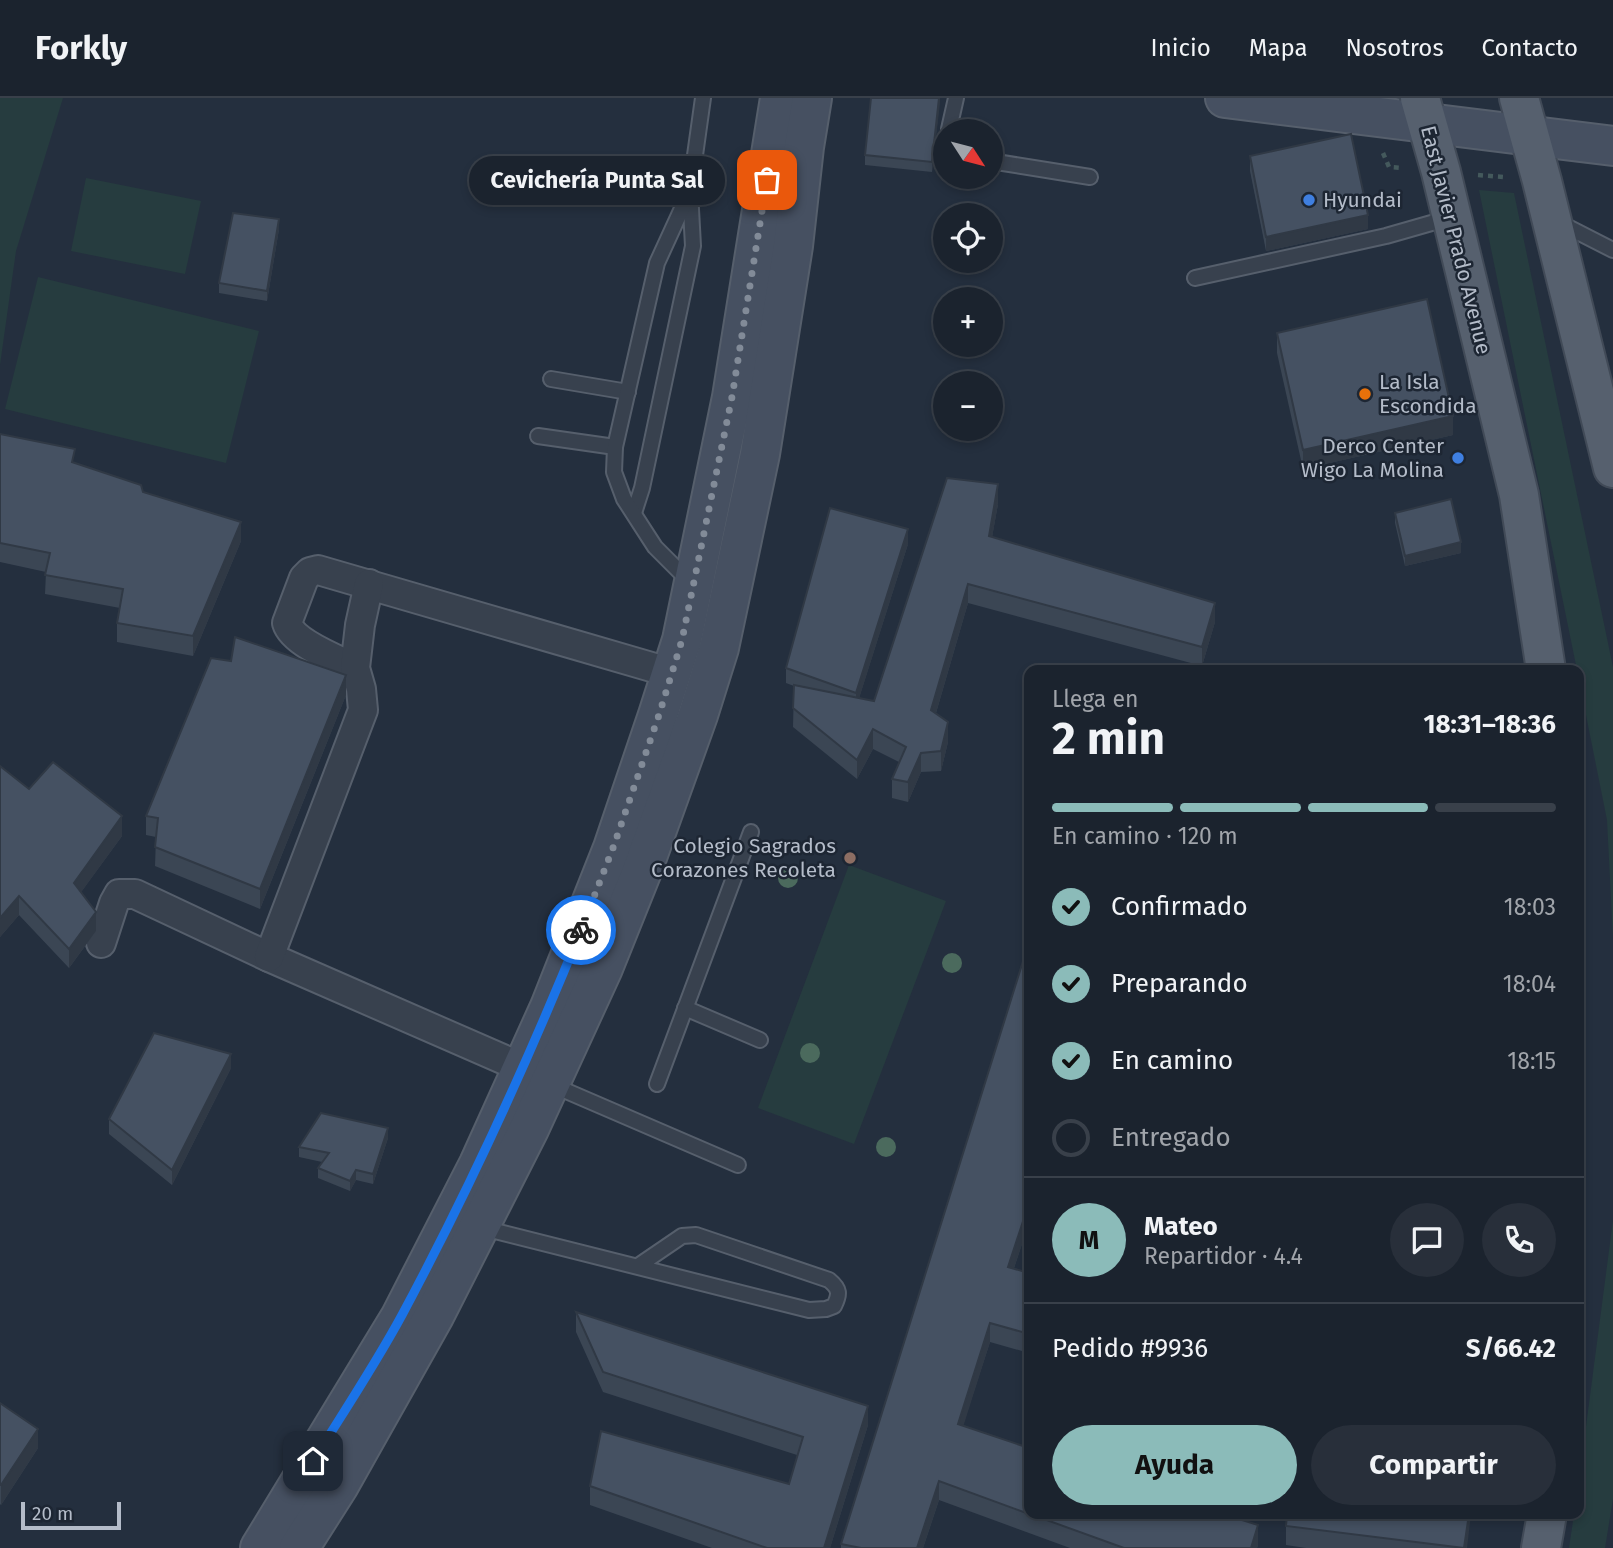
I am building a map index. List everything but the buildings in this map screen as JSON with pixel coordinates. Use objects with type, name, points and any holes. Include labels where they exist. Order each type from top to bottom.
[{"type":"main road","points":[[299,1548],[339,1485],[434,1316],[480,1227],[536,1076],[550,1007],[613,848],[672,673],[682,640],[732,397],[780,98]]},
{"type":"main road","points":[[260,1548],[400,1318],[479,1164],[603,968],[642,871],[719,648],[760,454],[793,246],[812,98]]},
{"type":"main road","points":[[1519,98],[1550,218],[1607,414],[1613,468]]},
{"type":"main road","points":[[1248,99],[1424,111],[1529,136],[1612,148]]},
{"type":"main road","name":"East Javier Prado Avenue","points":[[1424,111],[1519,495],[1545,665]]},
{"type":"main road","points":[[1541,1548],[1546,1519]]},
{"type":"street","points":[[355,668],[294,636],[289,630],[287,623],[304,578],[310,572],[318,570],[369,584],[672,673]]},
{"type":"street","points":[[269,957],[363,710],[355,668],[360,625],[369,584]]},
{"type":"street","points":[[101,943],[119,894],[135,894],[536,1076]]},
{"type":"lane","points":[[634,513],[642,488],[693,246],[690,191],[704,98]]},
{"type":"lane","points":[[951,119],[956,98]]},
{"type":"lane","points":[[1003,163],[1090,177]]},
{"type":"lane","points":[[690,191],[657,262],[615,447],[614,472],[624,499],[654,547],[693,586]]},
{"type":"lane","points":[[1195,278],[1386,236],[1452,217]]},
{"type":"lane","points":[[1550,218],[1613,250]]},
{"type":"lane","points":[[551,379],[628,392]]},
{"type":"lane","points":[[538,436],[615,447]]},
{"type":"lane","points":[[657,1084],[751,832]]},
{"type":"lane","points":[[685,1008],[760,1040]]},
{"type":"lane","points":[[536,1076],[738,1164]]},
{"type":"lane","points":[[480,1227],[809,1310],[834,1306],[838,1292],[829,1280],[696,1235],[682,1236],[638,1266]]},
{"type":"green space","points":[[0,98],[63,98],[16,251],[0,365]]},
{"type":"green space","points":[[86,178],[201,201],[185,274],[71,251]]},
{"type":"green space","points":[[1479,190],[1514,193],[1613,667],[1613,939],[1607,820],[1584,705],[1584,665],[1576,665]]},
{"type":"green space","points":[[38,277],[259,331],[226,463],[5,409]]},
{"type":"green space","points":[[849,865],[946,901],[854,1144],[758,1108]]},
{"type":"green space","points":[[1613,1220],[1613,1499],[1605,1548],[1569,1548],[1573,1519],[1584,1519],[1584,1442]]},
{"type":"way so far","points":[[581,930],[613,848],[682,640],[732,397],[767,180]]},
{"type":"place","name":"Cevichería Punta Sal","points":[[767,180]]},
{"type":"place","name":"Hyundai","points":[[1309,200]]},
{"type":"place","name":"La Isla Escondida","points":[[1365,394]]},
{"type":"place","name":"Derco Center Wigo La Molina","points":[[1458,458]]},
{"type":"place","name":"Colegio Sagrados Corazones Recoleta","points":[[850,858]]},
{"type":"route","points":[[313,1461],[400,1318],[479,1164],[550,1007],[581,930]]}]
